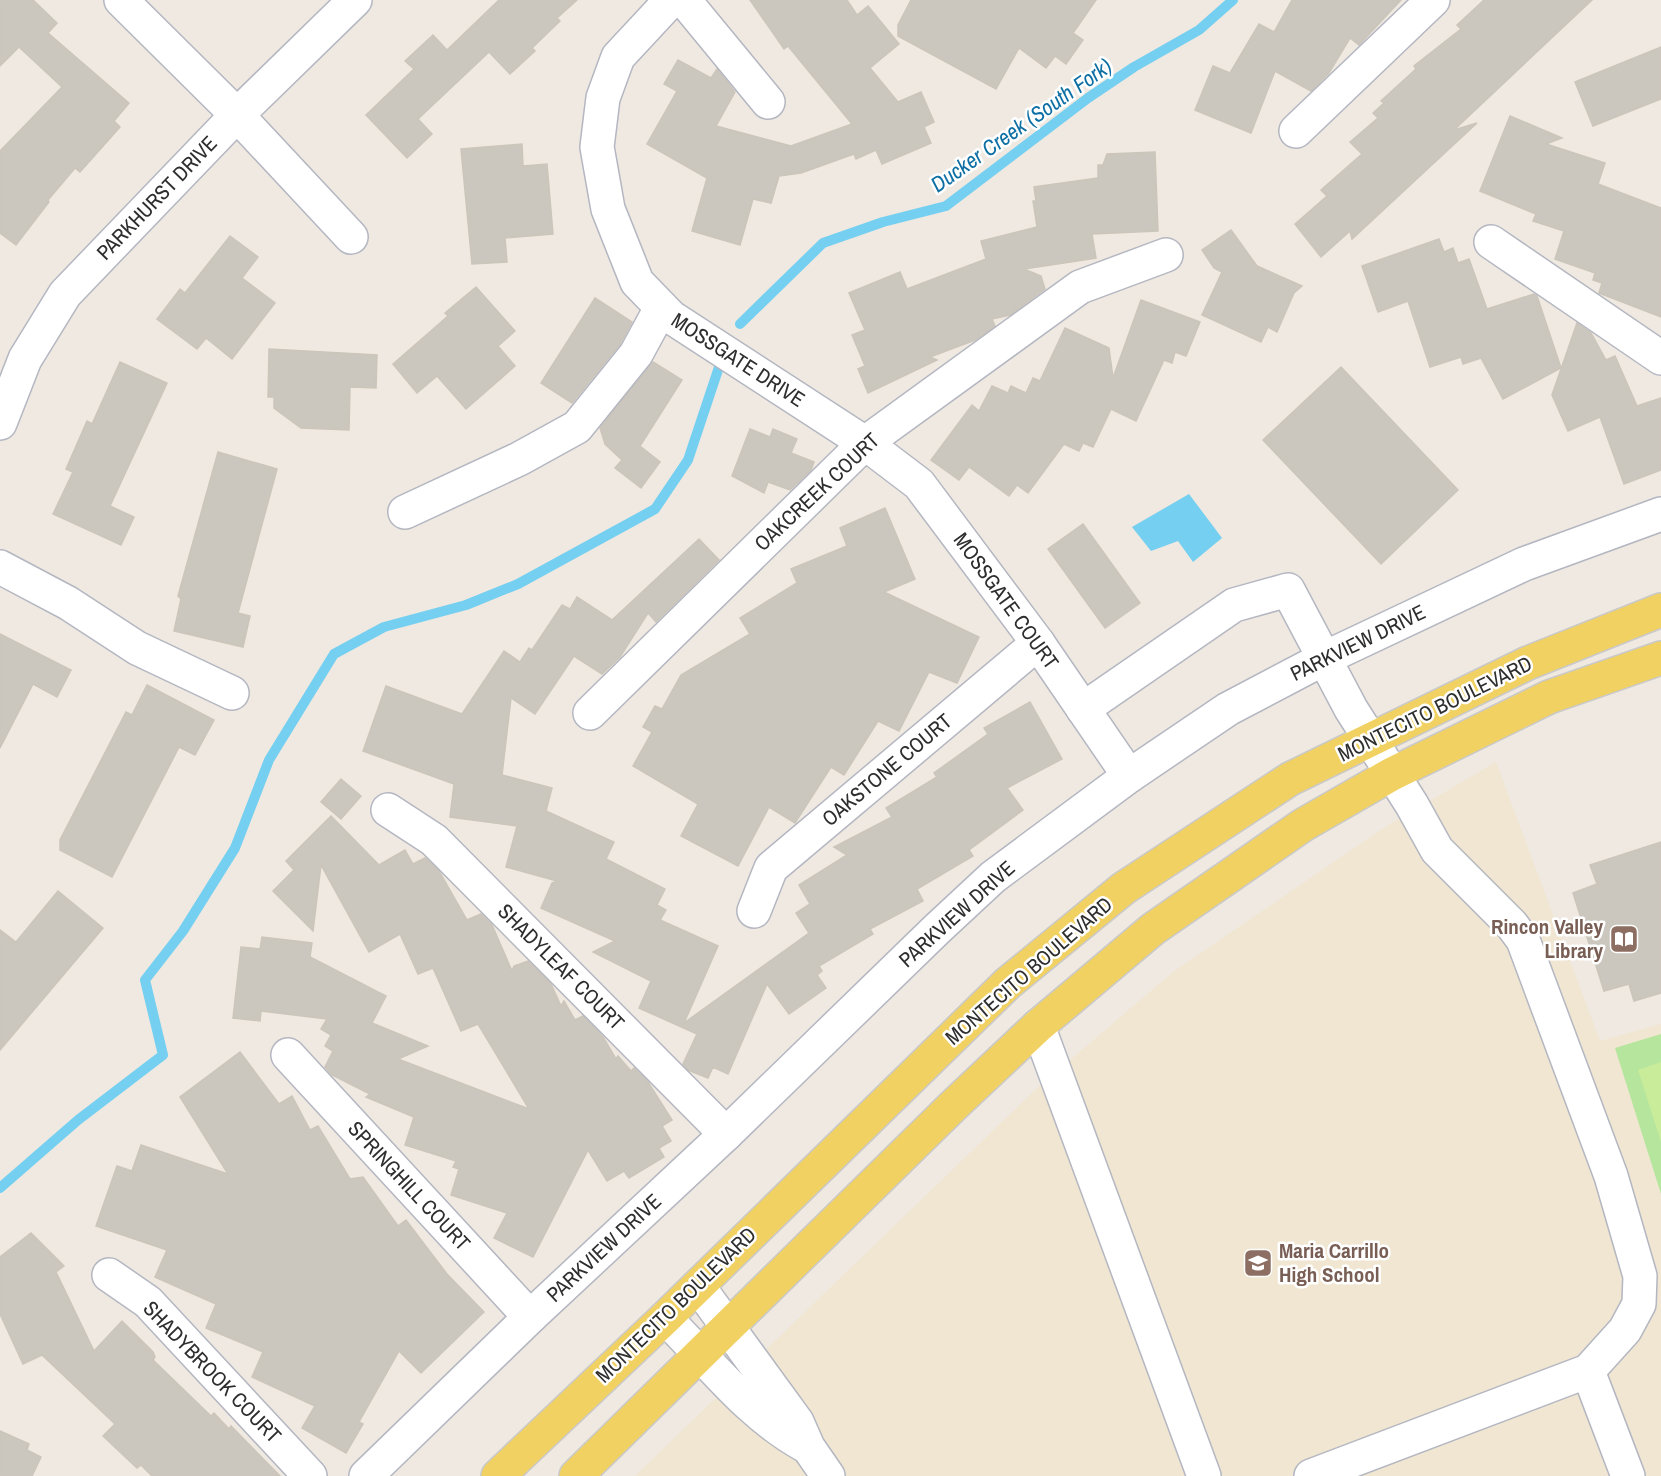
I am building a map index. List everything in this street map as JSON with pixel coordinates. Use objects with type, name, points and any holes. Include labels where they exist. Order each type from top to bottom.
[{"type":"main road","name":"MONTECITO BOULEVARD","points":[[498,1476],[665,1318],[1008,983],[1124,888],[1290,779],[1528,663],[1661,610]]},
{"type":"main road","name":"MONTECITO BOULEVARD","points":[[576,1476],[1038,1026],[1153,929],[1303,825],[1392,774],[1550,698],[1661,658]]},
{"type":"street","points":[[121,0],[237,115],[351,237]]},
{"type":"street","name":"PARKHURST DRIVE","points":[[0,423],[25,359],[65,294],[237,115],[355,0]]},
{"type":"street","name":"MOSSGATE DRIVE","points":[[670,0],[618,57],[603,98],[597,147],[608,209],[637,282],[671,317],[865,443]]},
{"type":"street","points":[[684,0],[768,102]]},
{"type":"street","points":[[1296,131],[1433,0]]},
{"type":"street","points":[[1491,242],[1661,358]]},
{"type":"street","name":"OAKCREEK COURT","points":[[590,713],[865,443],[1080,287],[1166,255]]},
{"type":"street","points":[[405,512],[519,459],[577,427],[636,354],[661,308]]},
{"type":"street","name":"MOSSGATE COURT","points":[[865,443],[920,484],[1038,643],[1129,776]]},
{"type":"street","name":"PARKVIEW DRIVE","points":[[366,1476],[993,877],[1129,776],[1228,709],[1325,658],[1524,564],[1661,514]]},
{"type":"street","points":[[0,567],[68,603],[137,648],[232,693]]},
{"type":"street","points":[[1083,709],[1234,605],[1288,590],[1371,740],[1437,850],[1512,925],[1523,940],[1611,1176],[1637,1264],[1640,1291],[1632,1319],[1588,1371],[1311,1476]]},
{"type":"street","name":"OAKSTONE COURT","points":[[754,911],[771,868],[1038,643]]},
{"type":"street","name":"SHADYLEAF COURT","points":[[388,810],[434,840],[726,1134]]},
{"type":"street","points":[[1038,1026],[1204,1476]]},
{"type":"street","name":"SPRINGHILL COURT","points":[[288,1055],[530,1317]]},
{"type":"street","name":"SHADYBROOK COURT","points":[[109,1275],[148,1302],[310,1476]]},
{"type":"street","points":[[698,1286],[797,1422],[808,1447],[828,1476]]},
{"type":"street","points":[[665,1318],[701,1353],[722,1381],[786,1435],[808,1447]]},
{"type":"street","points":[[1588,1371],[1628,1476]]},
{"type":"shaded area","name":"Maria Carrillo High School","points":[[1496,762],[1600,1041],[1661,1024],[1661,1476],[635,1476],[1035,1090],[1173,972],[1382,829]]},
{"type":"green space","points":[[1661,1034],[1661,1194],[1615,1048]]},
{"type":"green space","points":[[1661,1062],[1661,1142],[1638,1070]]},
{"type":"water","points":[[1189,494],[1222,538],[1193,562],[1178,541],[1151,551],[1132,527]]},
{"type":"building","points":[[0,0],[33,0],[57,23],[48,33],[129,103],[114,121],[120,127],[80,172],[75,168],[48,200],[49,202],[16,245],[0,233],[0,151],[62,87],[19,47],[0,66]]},
{"type":"building","points":[[499,0],[577,0],[557,18],[560,21],[532,48],[535,51],[510,74],[489,52],[418,119],[432,134],[407,158],[366,115],[414,69],[405,61],[433,35],[447,50]]},
{"type":"building","points":[[750,0],[847,0],[857,15],[868,6],[899,44],[870,68],[898,102],[921,92],[934,122],[924,127],[931,143],[882,164],[876,150],[856,159],[854,154],[801,173],[779,176],[771,203],[753,199],[740,245],[692,231],[707,178],[647,144],[677,91],[664,84],[678,60],[711,78],[717,69],[735,92],[716,126],[791,146],[852,124],[788,46],[784,49]]},
{"type":"building","points":[[911,0],[1096,0],[1073,33],[1083,40],[1066,64],[1055,56],[1046,68],[1019,48],[996,89],[898,36],[898,25]]},
{"type":"building","points":[[1292,0],[1401,0],[1359,45],[1350,38],[1329,73],[1311,91],[1275,71],[1251,133],[1195,110],[1213,66],[1230,73],[1259,24],[1274,32]]},
{"type":"building","points":[[1484,0],[1592,0],[1454,130],[1477,123],[1352,239],[1350,231],[1321,257],[1295,224],[1327,196],[1321,190],[1362,154],[1350,142],[1378,118],[1373,113],[1384,103],[1381,101],[1416,69],[1414,66],[1461,29],[1457,25]]},
{"type":"building","points":[[1661,47],[1661,99],[1593,126],[1575,82]]},
{"type":"building","points":[[1510,116],[1562,138],[1546,144],[1605,163],[1598,184],[1661,208],[1661,317],[1599,293],[1602,283],[1593,280],[1595,273],[1555,259],[1564,231],[1533,221],[1536,214],[1480,191]]},
{"type":"building","points":[[522,144],[523,166],[547,164],[553,234],[505,238],[507,262],[472,264],[461,149]]},
{"type":"building","points":[[1155,152],[1158,231],[1092,234],[1096,258],[1024,269],[1041,276],[1045,289],[1010,315],[992,319],[995,326],[975,340],[930,357],[937,360],[868,393],[858,369],[865,366],[852,335],[865,330],[849,293],[900,272],[907,289],[986,259],[981,241],[1037,227],[1033,201],[1036,201],[1034,187],[1098,178],[1098,165],[1103,165],[1107,154]]},
{"type":"building","points":[[1231,230],[1257,266],[1302,286],[1294,293],[1277,332],[1268,327],[1261,342],[1202,315],[1222,272],[1214,268],[1202,250]]},
{"type":"building","points":[[230,236],[258,257],[242,278],[275,303],[232,359],[206,338],[197,349],[157,319],[180,289],[185,293]]},
{"type":"building","points":[[1439,239],[1444,252],[1453,248],[1458,263],[1469,259],[1487,309],[1534,294],[1537,296],[1561,368],[1503,399],[1481,358],[1463,364],[1461,357],[1430,367],[1408,301],[1378,312],[1362,266]]},
{"type":"building","points":[[476,287],[515,331],[498,346],[515,366],[466,409],[437,376],[417,393],[393,364],[448,316],[445,313]]},
{"type":"building","points":[[595,298],[632,322],[620,344],[572,403],[541,383]]},
{"type":"building","points":[[1141,300],[1200,322],[1186,356],[1175,352],[1172,363],[1164,360],[1136,421],[1111,409],[1093,447],[1083,443],[1079,451],[1064,444],[1028,493],[1017,485],[1009,496],[969,467],[959,480],[931,460],[972,405],[979,411],[992,386],[1008,393],[1011,386],[1026,393],[1033,378],[1040,381],[1065,328],[1109,348],[1113,378]]},
{"type":"building","points":[[1577,323],[1591,333],[1606,360],[1615,356],[1637,406],[1661,398],[1661,470],[1624,484],[1600,417],[1568,431],[1552,395]]},
{"type":"building","points":[[269,349],[377,355],[376,388],[350,387],[349,430],[301,428],[274,408],[274,397],[268,397]]},
{"type":"building","points":[[120,362],[167,383],[110,506],[134,517],[121,545],[53,514],[73,472],[66,469],[87,421],[92,424]]},
{"type":"building","points":[[653,362],[682,380],[640,446],[660,462],[641,488],[615,468],[622,460],[605,444],[600,428]]},
{"type":"building","points":[[1341,367],[1458,490],[1381,564],[1263,440]]},
{"type":"building","points":[[750,429],[770,437],[773,429],[797,439],[791,453],[814,462],[811,470],[790,490],[768,482],[764,493],[732,476]]},
{"type":"building","points":[[218,452],[277,469],[238,613],[250,616],[243,647],[174,631],[181,599],[178,596]]},
{"type":"building","points":[[885,508],[915,579],[884,592],[979,637],[957,683],[929,672],[899,731],[878,721],[844,775],[831,767],[795,823],[769,807],[738,866],[681,836],[698,804],[633,766],[652,732],[643,727],[655,706],[662,709],[681,675],[750,634],[740,618],[797,583],[791,569],[847,546],[840,528]]},
{"type":"building","points":[[1083,524],[1140,603],[1105,628],[1048,549]]},
{"type":"building","points":[[699,539],[719,560],[656,622],[648,613],[620,657],[602,674],[574,656],[535,714],[511,698],[502,775],[552,788],[546,811],[614,842],[606,859],[665,889],[657,905],[666,910],[660,920],[718,946],[684,1023],[809,933],[796,913],[810,904],[799,885],[847,855],[834,847],[892,817],[886,808],[937,777],[934,773],[988,734],[984,728],[1030,702],[1062,759],[1007,788],[1023,810],[969,850],[973,856],[917,889],[923,901],[870,929],[873,934],[819,966],[822,971],[817,975],[826,988],[789,1014],[767,984],[728,1074],[713,1067],[708,1078],[688,1070],[683,1064],[697,1034],[639,1008],[651,981],[593,952],[615,941],[541,908],[552,883],[557,881],[506,867],[517,826],[450,817],[454,784],[363,751],[386,686],[462,714],[504,651],[520,662],[529,648],[532,650],[562,605],[570,609],[577,597],[612,620]]},
{"type":"building","points":[[0,634],[71,670],[57,697],[33,684],[0,748]]},
{"type":"building","points":[[147,685],[214,720],[195,755],[179,747],[112,877],[60,850],[60,840],[126,712],[132,715]]},
{"type":"building","points":[[341,779],[361,796],[341,819],[321,802]]},
{"type":"building","points":[[331,816],[379,865],[405,850],[413,864],[425,858],[439,871],[467,920],[481,914],[492,925],[512,971],[514,966],[528,961],[551,984],[561,1006],[564,1001],[575,1020],[583,1016],[603,1037],[616,1059],[618,1056],[631,1071],[634,1068],[648,1082],[672,1120],[662,1126],[671,1141],[659,1148],[664,1157],[629,1178],[624,1171],[607,1181],[588,1150],[533,1257],[494,1238],[507,1213],[451,1195],[459,1169],[453,1167],[456,1161],[405,1145],[414,1117],[366,1097],[370,1094],[332,1075],[325,1067],[333,1051],[325,1046],[331,1035],[321,1029],[327,1019],[261,1011],[260,1021],[233,1018],[241,947],[260,949],[262,937],[312,943],[310,957],[386,996],[372,1023],[428,1046],[398,1059],[529,1109],[478,1024],[461,1031],[433,968],[418,974],[400,934],[369,952],[321,865],[313,931],[273,891],[294,870],[286,861]]},
{"type":"building","name":"Rincon Valley Library","points":[[1661,842],[1661,993],[1634,1001],[1629,984],[1604,991],[1573,893],[1597,884],[1590,865]]},
{"type":"building","points":[[58,891],[103,928],[0,1050],[0,930],[16,942]]},
{"type":"building","points":[[240,1052],[279,1104],[292,1096],[310,1130],[318,1126],[350,1179],[363,1177],[398,1226],[406,1220],[447,1274],[484,1312],[421,1373],[399,1351],[359,1422],[363,1424],[346,1453],[302,1428],[315,1406],[252,1377],[263,1352],[206,1328],[216,1304],[155,1277],[167,1250],[96,1226],[117,1166],[132,1171],[141,1145],[228,1174],[180,1097]]},
{"type":"building","points":[[31,1233],[64,1266],[56,1272],[94,1351],[122,1321],[153,1352],[155,1357],[153,1360],[211,1416],[214,1413],[229,1429],[231,1426],[280,1476],[152,1476],[141,1465],[137,1468],[103,1436],[115,1424],[42,1355],[23,1364],[0,1314],[0,1257]]},
{"type":"building","points":[[0,1431],[29,1444],[27,1450],[41,1457],[32,1476],[0,1476]]},
{"type":"waterway","name":"Ducker Creek (South Fork)","points":[[740,324],[823,243],[883,222],[946,206],[1088,98],[1134,67],[1199,30],[1233,0]]},
{"type":"waterway","name":"Ducker Creek (South Fork)","points":[[0,1188],[78,1120],[163,1055],[145,980],[183,931],[235,848],[269,760],[334,654],[384,627],[466,605],[518,584],[655,509],[688,460],[719,367]]},
{"type":"place","name":"Rincon Valley Library","points":[[1624,939]]},
{"type":"place","name":"Maria Carrillo High School","points":[[1258,1263]]}]
